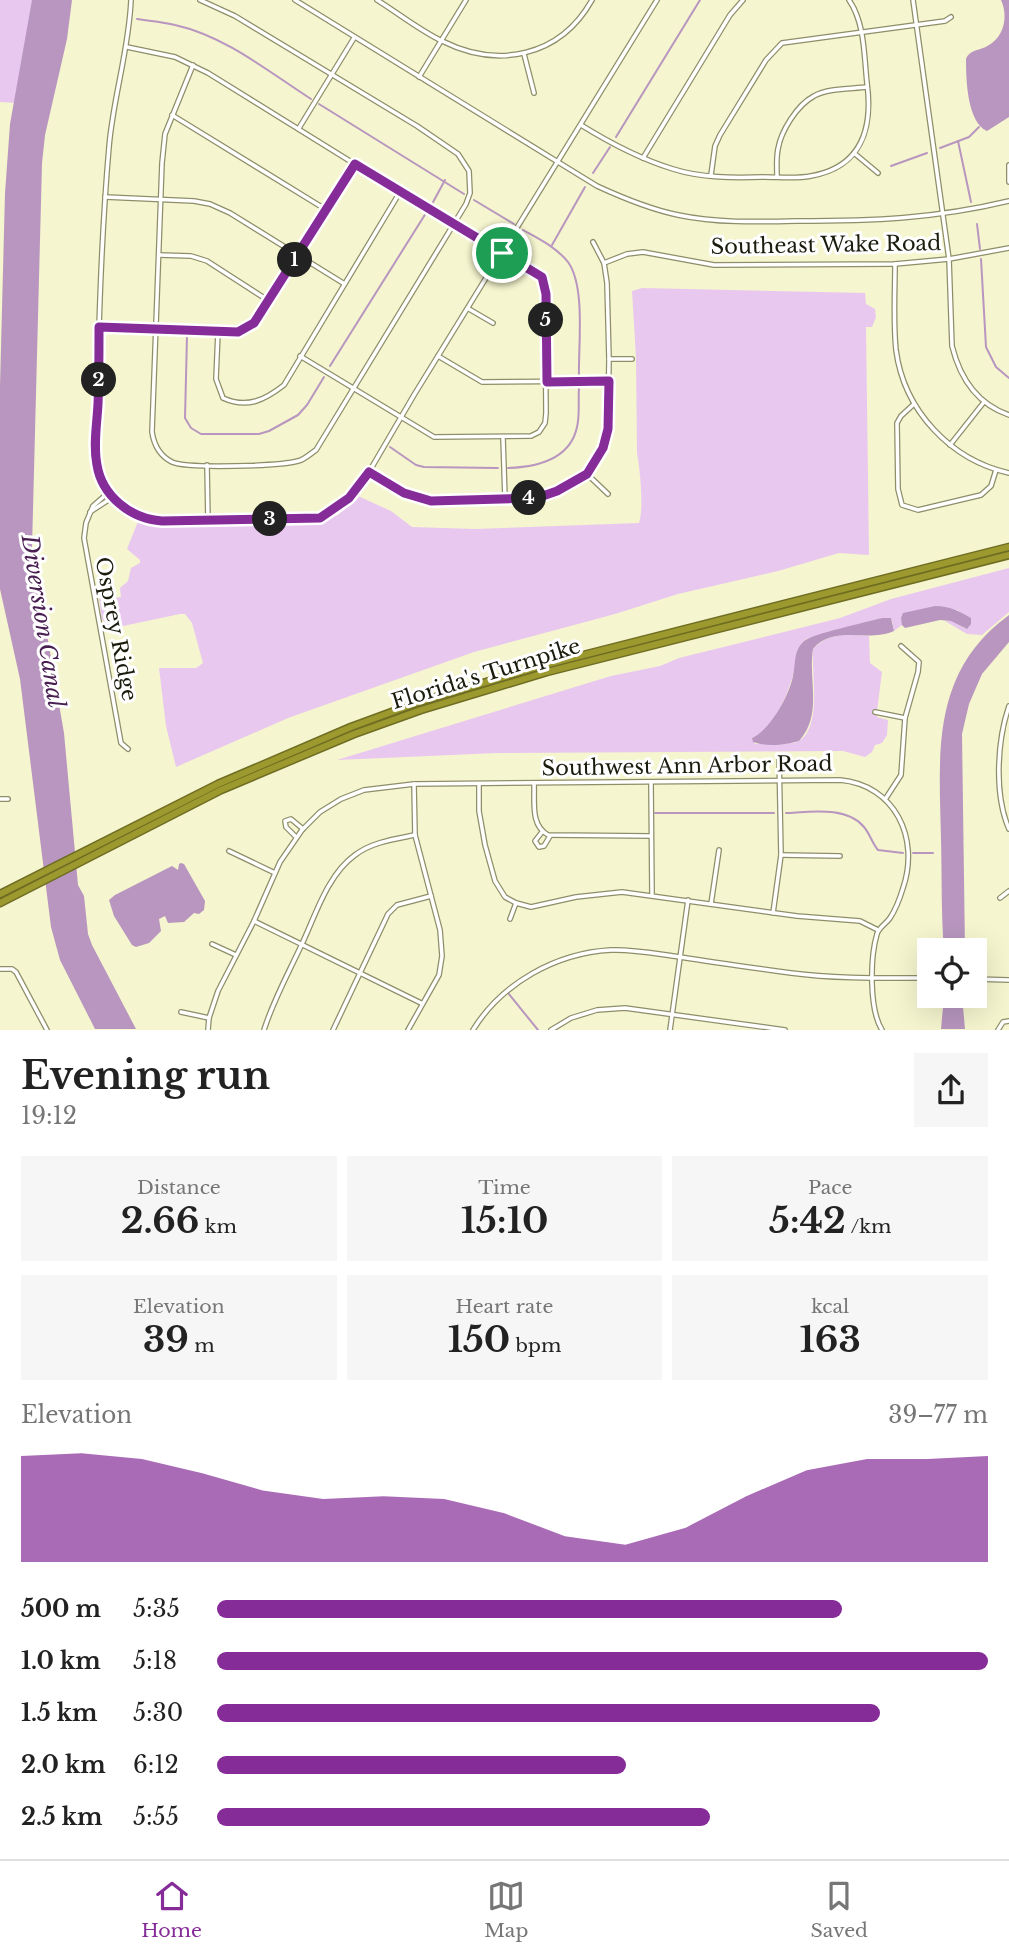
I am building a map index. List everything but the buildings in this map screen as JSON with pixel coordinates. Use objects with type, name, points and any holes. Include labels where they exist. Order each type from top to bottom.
[{"type":"highway","name":"Florida's Turnpike","points":[[0,903],[36,880],[229,779],[351,727],[419,702],[544,665],[1009,547]]},
{"type":"highway","name":"Florida's Turnpike","points":[[81,856],[289,761],[447,702],[535,675],[1009,555]]},
{"type":"highway","name":"Florida's Turnpike","points":[[0,894],[36,880]]},
{"type":"street","points":[[131,0],[126,47],[109,144],[105,197],[99,327],[98,470],[109,492],[128,511],[147,519],[208,521],[320,518],[349,498],[369,472],[400,417],[657,0]]},
{"type":"street","points":[[193,65],[165,134],[152,432],[154,442],[159,452],[170,461],[186,466],[280,464],[300,461],[316,450],[466,204],[470,193],[469,171],[458,154],[236,16],[201,0]]},
{"type":"street","points":[[295,0],[597,186],[663,211],[695,218],[743,222],[897,220],[943,215],[1009,201]]},
{"type":"street","points":[[377,0],[441,41],[485,56],[524,54],[548,44],[563,34],[586,11],[592,0]]},
{"type":"street","points":[[419,77],[466,0]]},
{"type":"street","points":[[643,158],[730,15],[743,0]]},
{"type":"street","points":[[582,125],[608,142],[674,170],[710,175],[809,177],[839,166],[863,141],[870,108],[861,33],[857,14],[849,0]]},
{"type":"street","points":[[913,0],[949,259],[952,346],[970,388],[984,401],[1009,415]]},
{"type":"street","points":[[710,175],[715,146],[720,135],[766,60],[782,44],[945,21],[951,17]]},
{"type":"street","points":[[299,128],[355,37]]},
{"type":"street","points":[[126,47],[164,54],[193,65],[542,277],[545,284],[545,423],[539,432],[531,436],[434,437],[300,356]]},
{"type":"street","points":[[524,54],[534,93]]},
{"type":"street","points":[[777,177],[777,150],[783,134],[801,107],[813,96],[822,93],[867,87]]},
{"type":"street","points":[[172,115],[325,209]]},
{"type":"street","points":[[854,153],[878,173]]},
{"type":"street","points":[[99,327],[218,332],[238,332],[246,329],[260,317],[355,164]]},
{"type":"street","points":[[1009,165],[1009,182]]},
{"type":"street","points":[[218,332],[218,388],[223,398],[249,403],[267,399],[284,385],[400,192]]},
{"type":"street","points":[[105,197],[211,204],[344,284]]},
{"type":"street","points":[[369,472],[404,493],[431,501],[537,498],[557,491],[587,474],[603,448],[608,429],[610,359],[604,263],[593,242]]},
{"type":"street","name":"Southeast Wake Road","points":[[604,263],[627,254],[643,252],[729,266],[895,264],[949,259],[1009,248]]},
{"type":"street","points":[[159,255],[191,256],[207,261],[269,301]]},
{"type":"street","points":[[895,264],[897,351],[914,404],[934,430],[964,456],[1009,473]]},
{"type":"street","points":[[469,309],[493,323]]},
{"type":"street","points":[[438,356],[482,382],[609,381]]},
{"type":"street","points":[[610,359],[632,359]]},
{"type":"street","points":[[950,445],[984,401]]},
{"type":"street","points":[[914,404],[897,422],[898,489],[902,505],[918,510],[981,495],[991,486],[996,470]]},
{"type":"street","points":[[503,438],[505,498]]},
{"type":"street","points":[[207,465],[208,521]]},
{"type":"street","points":[[587,474],[608,494]]},
{"type":"street","name":"Osprey Ridge","points":[[109,492],[97,501],[90,512],[84,529],[85,547],[101,622],[121,743],[128,749]]},
{"type":"street","points":[[90,512],[113,497]]},
{"type":"street","points":[[97,501],[101,506]]},
{"type":"street","points":[[882,1030],[876,1020],[873,952],[878,930],[892,915],[904,887],[908,851],[904,829],[886,798],[901,775],[905,718],[919,662],[901,646]]},
{"type":"street","points":[[1009,706],[999,750],[1001,792],[1009,829]]},
{"type":"street","points":[[875,712],[905,718]]},
{"type":"street","points":[[773,913],[781,855],[779,757]]},
{"type":"street","name":"Southwest Ann Arbor Road","points":[[208,1030],[218,991],[275,873],[296,837],[320,812],[364,790],[414,784],[848,780],[866,786],[886,798]]},
{"type":"street","points":[[534,783],[535,816],[542,832],[550,836],[651,836]]},
{"type":"street","points":[[650,783],[652,895]]},
{"type":"street","points":[[408,1030],[439,975],[442,956],[440,930],[415,835],[414,784]]},
{"type":"street","points":[[479,784],[479,811],[495,881],[505,897],[516,903],[531,907],[540,906],[603,893],[652,895],[773,913],[860,920],[878,930]]},
{"type":"street","points":[[0,799],[8,799]]},
{"type":"street","name":"Southwest Ann Arbor Road","points":[[296,837],[286,828],[285,821],[291,820],[303,829]]},
{"type":"street","points":[[542,832],[535,841],[539,847],[544,846],[550,836]]},
{"type":"street","points":[[264,1030],[272,1007],[327,891],[340,870],[355,855],[384,842],[415,835]]},
{"type":"street","points":[[711,904],[719,850]]},
{"type":"street","points":[[229,851],[275,873]]},
{"type":"street","points":[[781,855],[840,856]]},
{"type":"street","points":[[1000,898],[1009,891]]},
{"type":"street","points":[[333,1030],[388,914],[397,905],[431,896]]},
{"type":"street","points":[[670,1030],[688,901]]},
{"type":"street","points":[[510,919],[516,903]]},
{"type":"street","points":[[254,921],[421,1003]]},
{"type":"street","points":[[212,944],[236,956]]},
{"type":"street","points":[[473,1030],[479,1019],[507,991],[535,972],[559,961],[611,950],[796,974],[917,978]]},
{"type":"street","points":[[0,969],[12,969],[16,972],[47,1030]]},
{"type":"street","points":[[987,979],[1009,980]]},
{"type":"street","points":[[551,1030],[571,1018],[597,1010],[625,1008],[785,1030]]},
{"type":"street","points":[[181,1012],[209,1018]]},
{"type":"street","points":[[998,1030],[1003,1022],[1009,1021]]},
{"type":"shaded area","points":[[0,0],[32,0],[33,3],[15,103],[0,102]]},
{"type":"shaded area","points":[[642,288],[865,293],[866,304],[875,309],[876,317],[872,327],[866,327],[869,555],[839,553],[778,571],[678,594],[474,652],[288,718],[176,767],[166,726],[159,668],[196,668],[203,663],[192,623],[185,614],[123,626],[107,626],[102,619],[99,598],[103,600],[121,597],[120,588],[128,581],[131,568],[140,563],[127,549],[139,519],[149,523],[285,525],[338,515],[358,496],[391,511],[412,527],[475,529],[639,523],[641,499],[632,291]]},
{"type":"shaded area","points":[[1009,568],[1009,612],[982,635],[967,634],[945,621],[952,621],[966,629],[958,610],[902,625],[894,631],[892,620],[882,618],[806,639],[802,643],[786,696],[772,721],[752,738],[755,744],[794,743],[803,737],[809,728],[814,702],[813,649],[819,643],[832,637],[869,636],[870,663],[882,672],[877,711],[873,710],[872,713],[888,720],[887,735],[882,743],[875,745],[872,752],[865,757],[843,751],[497,753],[337,760],[611,676],[660,666],[679,658],[840,618],[891,599]]},
{"type":"water","name":"Diversion Canal","points":[[32,0],[72,0],[67,39],[45,135],[42,163],[32,548],[64,733],[78,885],[84,896],[88,934],[136,1029],[95,1029],[60,960],[51,927],[20,679],[0,589],[0,386],[5,193],[10,124]]},
{"type":"water","points":[[1001,0],[1009,0],[1009,117],[987,131],[975,119],[972,110],[967,88],[966,59],[970,53],[989,45],[1002,31],[1004,18]]},
{"type":"water","points":[[935,606],[962,613],[971,618],[971,624],[967,629],[951,621],[940,620],[905,628],[902,625],[903,613]]},
{"type":"water","points":[[1009,615],[1009,642],[982,674],[969,704],[962,734],[965,938],[943,938],[941,745],[953,688],[965,662],[984,637]]},
{"type":"water","points":[[882,618],[891,618],[894,631],[831,637],[813,649],[813,709],[811,720],[799,741],[776,745],[753,742],[752,738],[772,720],[783,702],[791,684],[796,653],[804,641]]},
{"type":"water","points":[[181,863],[205,901],[204,910],[199,914],[194,913],[184,922],[168,923],[165,916],[159,919],[161,931],[149,943],[136,947],[132,945],[114,916],[109,900],[172,866],[178,870]]},
{"type":"water","points":[[943,1008],[963,1008],[965,1029],[941,1029]]},
{"type":"waterway","points":[[616,137],[700,0]]},
{"type":"waterway","points":[[137,19],[175,25],[211,37],[246,56],[311,99]]},
{"type":"waterway","points":[[319,104],[464,194]]},
{"type":"waterway","points":[[940,148],[969,137],[979,127]]},
{"type":"waterway","points":[[958,141],[971,202]]},
{"type":"waterway","points":[[593,173],[610,147]]},
{"type":"waterway","points":[[891,166],[927,153]]},
{"type":"waterway","points":[[432,204],[445,180]]},
{"type":"waterway","points":[[552,245],[585,187]]},
{"type":"waterway","points":[[474,200],[514,224]]},
{"type":"waterway","points":[[330,366],[426,213]]},
{"type":"waterway","points":[[977,224],[980,249]]},
{"type":"waterway","points":[[523,230],[558,252],[574,273],[580,318],[579,377]]},
{"type":"waterway","points":[[981,259],[986,347],[996,367],[1009,378]]},
{"type":"waterway","points":[[187,336],[185,418],[191,428],[201,434],[259,434],[269,431],[298,415],[324,377]]},
{"type":"waterway","points":[[508,468],[551,460],[567,447],[578,422],[579,388]]},
{"type":"waterway","points":[[390,447],[416,465],[424,467],[498,468]]},
{"type":"waterway","points":[[786,813],[817,811],[848,816],[864,827],[878,850],[903,853]]},
{"type":"waterway","points":[[655,813],[774,813]]},
{"type":"waterway","points":[[913,853],[933,853]]},
{"type":"waterway","points":[[508,993],[538,1030]]},
{"type":"route","points":[[355,164],[502,253],[542,277],[545,284],[547,382],[609,381],[608,429],[603,448],[587,474],[571,484],[537,498],[431,501],[404,493],[369,472],[349,498],[320,518],[208,521],[147,519],[128,511],[105,486],[98,470],[96,456],[99,327],[218,332],[238,332],[246,329],[264,311],[355,164]]}]
